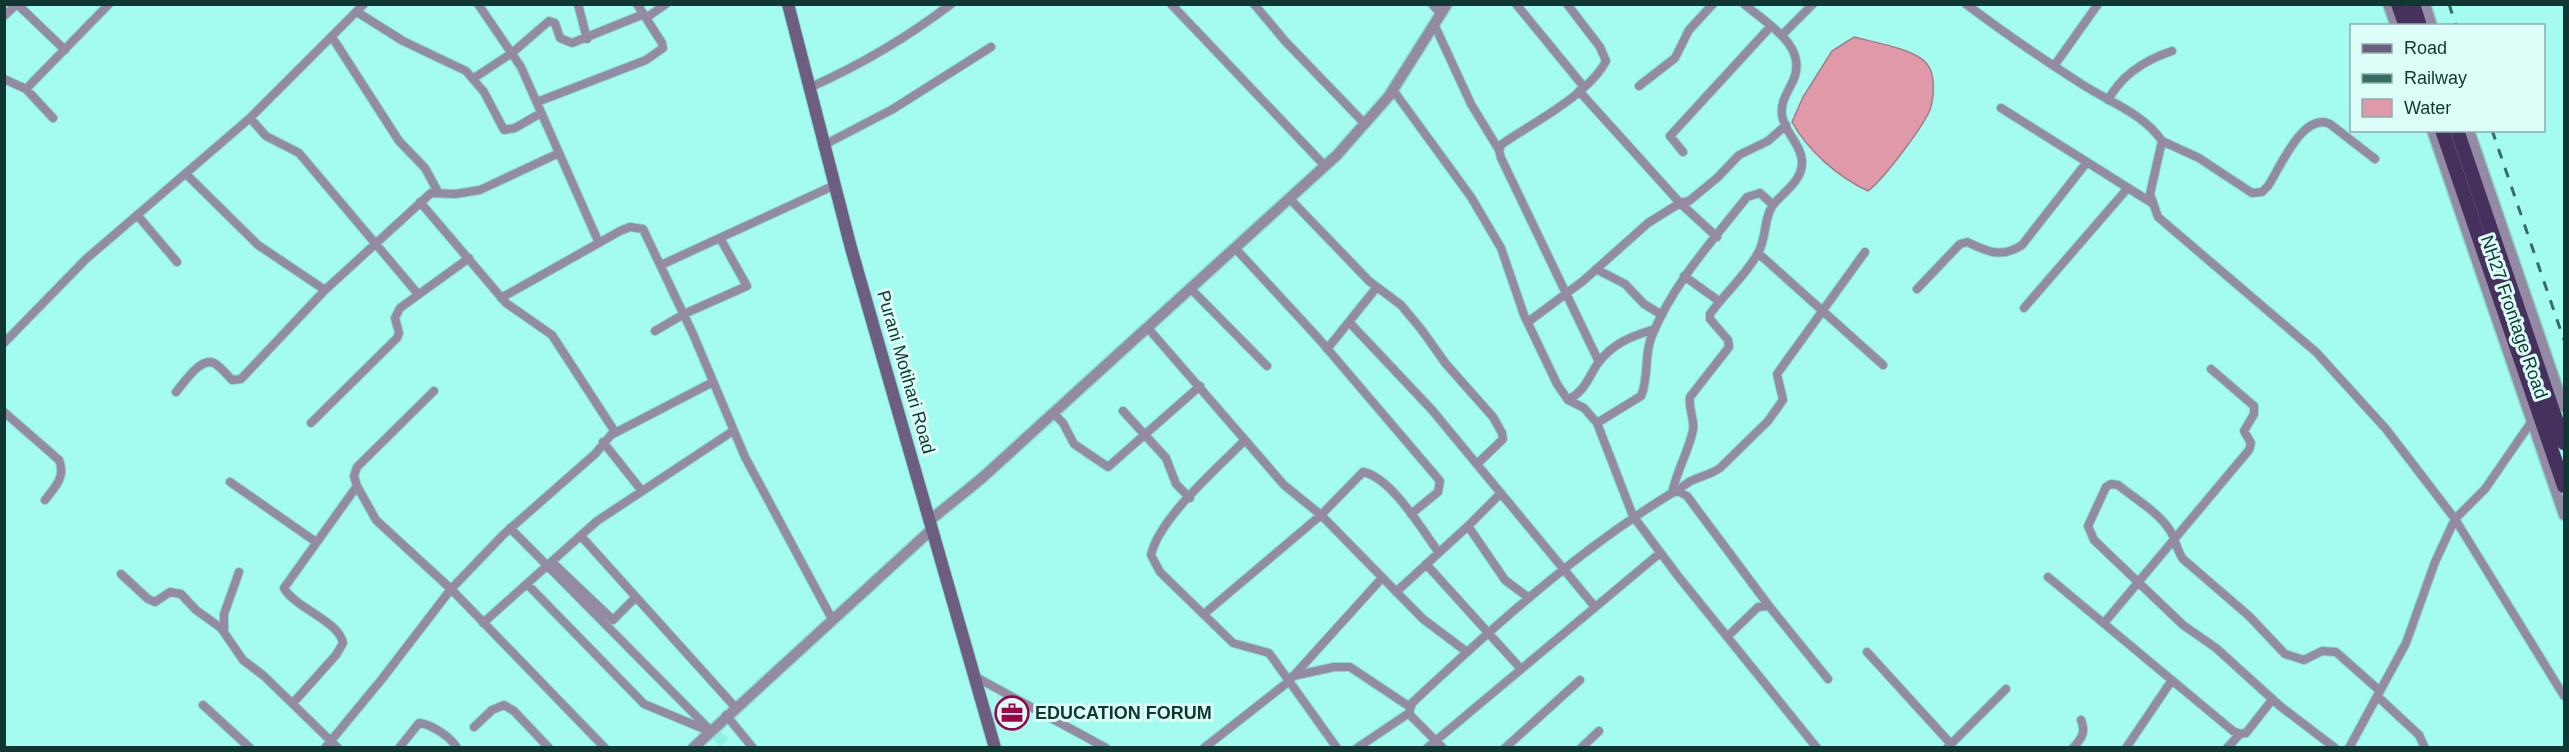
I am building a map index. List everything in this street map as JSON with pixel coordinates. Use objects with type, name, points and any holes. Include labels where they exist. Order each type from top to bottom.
[{"type":"highway","points":[[2398,4],[2405,24]]},
{"type":"highway","points":[[2413,4],[2419,24]]},
{"type":"highway","points":[[2443,132],[2565,486]]},
{"type":"highway","points":[[2458,132],[2548,377],[2539,406]]},
{"type":"highway","points":[[2539,406],[2565,443]]},
{"type":"main road","name":"Purani Motihari Road","points":[[788,4],[824,145],[930,526],[995,747]]},
{"type":"street","points":[[26,89],[110,4]]},
{"type":"street","points":[[4,343],[86,259],[187,175],[250,118],[364,4]]},
{"type":"street","points":[[478,4],[512,52],[537,102],[598,243]]},
{"type":"street","points":[[578,4],[587,39]]},
{"type":"street","points":[[537,102],[655,56],[663,48],[662,43],[637,4]]},
{"type":"street","points":[[474,78],[512,52],[549,21],[555,23],[560,38],[565,42],[587,39],[645,16],[666,4]]},
{"type":"street","points":[[811,87],[849,69],[923,25],[951,4]]},
{"type":"street","points":[[1171,4],[1325,166]]},
{"type":"street","points":[[1254,4],[1285,41],[1365,124]]},
{"type":"street","points":[[1516,4],[1581,89],[1680,203],[1717,237]]},
{"type":"street","points":[[1499,150],[1502,144],[1581,89],[1602,69],[1606,61],[1604,54],[1567,4]]},
{"type":"street","points":[[1639,86],[1675,58],[1689,30],[1713,4]]},
{"type":"street","points":[[1675,492],[1678,469],[1694,425],[1688,406],[1690,398],[1729,347],[1728,340],[1710,319],[1710,314],[1758,253],[1773,205],[1792,185],[1802,168],[1800,151],[1786,125],[1782,107],[1798,66],[1797,58],[1783,34],[1744,4]]},
{"type":"street","points":[[1783,34],[1813,4]]},
{"type":"street","points":[[1966,4],[2054,66],[2139,118],[2162,141],[2199,158],[2252,193],[2262,192],[2268,186],[2302,133],[2315,122],[2324,121],[2330,124],[2375,159]]},
{"type":"street","points":[[2054,66],[2098,4]]},
{"type":"street","points":[[2388,4],[2395,24]]},
{"type":"street","points":[[2425,4],[2431,24]]},
{"type":"street","points":[[4,16],[17,5],[65,50]]},
{"type":"street","points":[[693,747],[982,478],[1325,166],[1365,124],[1393,90],[1434,24],[1440,7]]},
{"type":"street","points":[[357,12],[403,41],[455,64],[474,78],[504,130],[515,128],[541,113]]},
{"type":"street","points":[[1434,24],[1471,104],[1499,150],[1565,295],[1599,362]]},
{"type":"street","points":[[1683,152],[1670,136],[1771,26]]},
{"type":"street","points":[[332,37],[391,128],[425,168],[438,192]]},
{"type":"street","points":[[824,145],[900,105],[991,48]]},
{"type":"street","points":[[2108,100],[2115,86],[2126,75],[2150,59],[2172,51]]},
{"type":"street","points":[[4,80],[26,89],[53,118]]},
{"type":"street","points":[[1393,90],[1471,197],[1501,248],[1528,322],[1557,384],[1569,400],[1584,408],[1597,423],[1633,516],[1660,553],[1817,747]]},
{"type":"street","points":[[2001,108],[2152,203]]},
{"type":"street","points":[[250,118],[266,136],[299,153],[418,294]]},
{"type":"street","points":[[1528,322],[1565,295],[1648,223],[1680,203],[1689,201],[1704,190],[1739,155],[1768,141],[1786,125]]},
{"type":"street","name":"NH27 Frontage Road","points":[[2433,132],[2539,406],[2565,515]]},
{"type":"street","name":"NH27 Frontage Road","points":[[2470,132],[2548,377],[2565,407]]},
{"type":"street","points":[[2162,141],[2152,183],[2152,203],[2158,217],[2328,364],[2385,429],[2455,519],[2565,696]]},
{"type":"street","points":[[176,392],[200,366],[207,362],[213,363],[232,380],[241,379],[325,290],[431,193],[455,194],[480,190],[559,153]]},
{"type":"street","points":[[1917,289],[1960,244],[1966,242],[1990,253],[2017,249],[2087,162]]},
{"type":"street","points":[[187,175],[258,245],[325,290]]},
{"type":"street","points":[[662,265],[835,185]]},
{"type":"street","points":[[2024,308],[2127,189]]},
{"type":"street","points":[[1597,423],[1641,396],[1645,389],[1646,356],[1662,315],[1684,276],[1747,197],[1753,193],[1766,196],[1773,205]]},
{"type":"street","points":[[1290,199],[1377,287],[1401,305],[1421,328],[1446,364],[1499,426],[1502,433],[1500,444],[1477,464]]},
{"type":"street","points":[[420,202],[501,298],[552,334],[615,432]]},
{"type":"street","points":[[138,216],[177,262]]},
{"type":"street","points":[[501,298],[620,231],[639,227],[647,234],[684,314],[733,431],[765,498],[831,619]]},
{"type":"street","points":[[655,332],[684,314],[747,286],[720,238]]},
{"type":"street","points":[[1235,248],[1327,349],[1440,481],[1438,492],[1411,514]]},
{"type":"street","points":[[1363,746],[1409,710],[1467,652],[1564,568],[1633,516],[1675,492],[1695,477],[1712,474],[1720,468],[1776,412],[1783,400],[1777,374],[1864,252]]},
{"type":"street","points":[[1758,253],[1883,365]]},
{"type":"street","points":[[311,423],[397,338],[399,333],[396,312],[469,258]]},
{"type":"street","points":[[1596,269],[1625,284],[1644,304],[1662,315]]},
{"type":"street","points":[[1684,276],[1719,301]]},
{"type":"street","points":[[1327,349],[1377,287]]},
{"type":"street","points":[[1190,288],[1267,366]]},
{"type":"street","points":[[1349,322],[1432,410],[1595,607]]},
{"type":"street","points":[[1147,327],[1200,386],[1244,441],[1292,493],[1321,515],[1423,619],[1467,652]]},
{"type":"street","points":[[1569,400],[1582,391],[1599,362],[1617,344],[1655,329]]},
{"type":"street","points":[[2104,623],[2173,538],[2239,466],[2251,443],[2244,431],[2254,414],[2254,406],[2211,369]]},
{"type":"street","points":[[2548,377],[2565,371]]},
{"type":"street","points":[[328,744],[451,589],[510,528],[595,454],[603,442],[615,432],[712,382]]},
{"type":"street","points":[[1053,413],[1063,423],[1074,444],[1108,466],[1200,386]]},
{"type":"street","points":[[434,391],[363,459],[354,476],[357,486],[376,520],[451,589],[605,747]]},
{"type":"street","points":[[2349,747],[2406,643],[2434,562],[2455,519],[2485,489],[2539,406]]},
{"type":"street","points":[[1123,411],[1166,458],[1176,483],[1190,498]]},
{"type":"street","points":[[4,412],[50,452],[63,469],[58,483],[45,500]]},
{"type":"street","points":[[483,623],[597,521],[733,431]]},
{"type":"street","points":[[1244,441],[1161,531],[1151,555],[1160,572],[1233,643],[1269,653],[1290,679],[1336,747]]},
{"type":"street","points":[[603,442],[642,491]]},
{"type":"street","points":[[1204,614],[1321,515],[1363,472],[1370,473],[1381,481],[1411,514],[1438,553]]},
{"type":"street","points":[[230,482],[316,542]]},
{"type":"street","points":[[2335,747],[2272,700],[2216,648],[2183,625],[2089,533],[2091,518],[2106,487],[2111,484],[2118,485],[2168,526],[2182,559],[2249,616],[2285,654],[2293,659],[2304,660],[2329,650],[2379,694],[2419,735],[2425,747]]},
{"type":"street","points":[[293,703],[336,655],[343,643],[337,631],[293,599],[284,588],[357,486]]},
{"type":"street","points":[[1675,492],[1688,496],[1769,606],[1828,679]]},
{"type":"street","points":[[1396,592],[1502,493]]},
{"type":"street","points":[[1468,526],[1505,580],[1529,598]]},
{"type":"street","points":[[510,528],[549,565],[710,731]]},
{"type":"street","points":[[581,536],[730,711],[753,747]]},
{"type":"street","points":[[1427,747],[1660,553]]},
{"type":"street","points":[[1426,564],[1521,669]]},
{"type":"street","points":[[549,565],[613,620],[635,598]]},
{"type":"street","points":[[224,632],[224,614],[239,572]]},
{"type":"street","points":[[121,574],[148,599],[155,602],[170,592],[181,594],[224,632],[237,654],[293,703],[328,744],[338,747]]},
{"type":"street","points":[[2048,576],[2240,734]]},
{"type":"street","points":[[1204,747],[1290,679],[1382,578]]},
{"type":"street","points":[[527,584],[644,704],[710,731]]},
{"type":"street","points":[[1727,637],[1758,607],[1769,606]]},
{"type":"street","points":[[1868,652],[1949,746],[2006,688]]},
{"type":"street","points":[[1290,679],[1334,667],[1350,667],[1409,710],[1443,747]]},
{"type":"street","points":[[974,675],[1106,747]]},
{"type":"street","points":[[2126,747],[2172,680]]},
{"type":"street","points":[[1505,747],[1580,681]]},
{"type":"street","points":[[2228,747],[2240,734],[2253,727],[2272,700]]},
{"type":"street","points":[[203,705],[250,747]]},
{"type":"street","points":[[474,727],[492,710],[504,705],[514,711],[549,747]]},
{"type":"street","points":[[2073,747],[2082,736],[2084,728],[2081,720]]},
{"type":"street","points":[[399,747],[420,723],[434,728],[454,742],[457,747]]},
{"type":"street","points":[[1581,747],[1599,731]]},
{"type":"shaded area","points":[[716,729],[729,738],[720,747],[709,735]]},
{"type":"water","points":[[1854,37],[1913,54],[1927,64],[1933,80],[1931,105],[1926,118],[1893,165],[1868,191],[1835,171],[1815,153],[1792,122],[1803,97],[1832,51]]},
{"type":"railway","points":[[2449,4],[2455,24]]},
{"type":"railway","points":[[2493,132],[2564,340]]},
{"type":"place","name":"EDUCATION FORUM","points":[[1012,713]]}]
